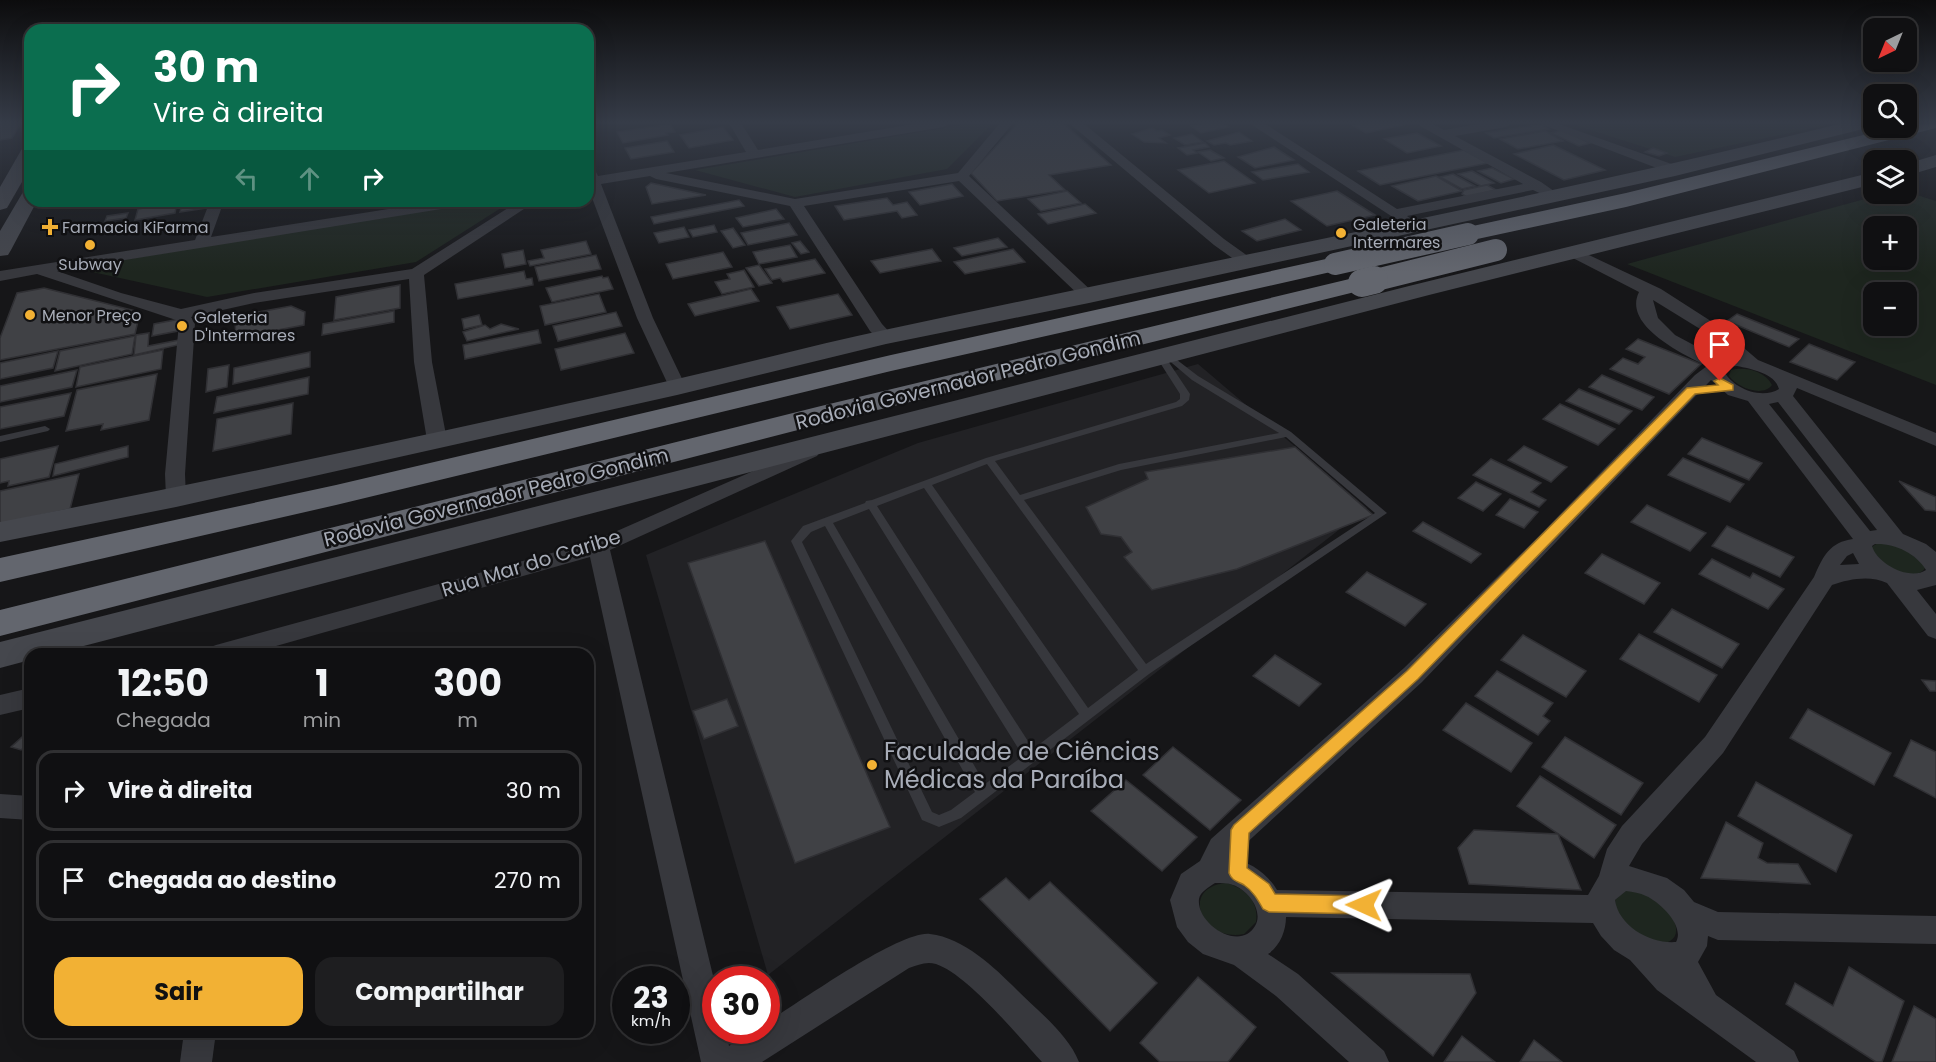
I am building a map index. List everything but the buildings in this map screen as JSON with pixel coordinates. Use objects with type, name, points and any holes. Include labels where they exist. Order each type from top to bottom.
[{"type":"highway","name":"Rodovia Governador Pedro Gondim","points":[[0,570],[336,495],[891,363],[1333,254],[1468,234],[1626,200],[1736,173]]},
{"type":"highway","name":"Rodovia Governador Pedro Gondim","points":[[0,622],[821,415],[1362,283],[1492,262],[1816,173]]},
{"type":"street","points":[[0,204],[18,173]]},
{"type":"street","points":[[594,177],[644,173],[795,203],[962,176],[965,173]]},
{"type":"street","points":[[1135,173],[1219,242],[1247,262]]},
{"type":"street","points":[[1332,173],[1405,220],[1414,237],[1427,249],[1450,261],[1492,262],[1574,252],[1863,181]]},
{"type":"street","points":[[1513,173],[1545,190]]},
{"type":"street","points":[[1333,254],[1405,220],[1545,190],[1658,173]]},
{"type":"street","points":[[962,176],[1089,296]]},
{"type":"street","points":[[594,187],[645,318],[677,387]]},
{"type":"street","points":[[795,203],[876,327],[886,337]]},
{"type":"street","points":[[0,250],[24,207]]},
{"type":"street","points":[[201,244],[215,207]]},
{"type":"street","points":[[0,274],[201,244],[402,207]]},
{"type":"street","points":[[38,268],[116,296],[180,314],[254,298],[416,273],[520,207]]},
{"type":"street","points":[[0,532],[176,497],[437,440],[677,387],[886,337],[1247,262],[1333,254],[1356,246],[1381,253],[1402,263],[1416,276],[1422,290]]},
{"type":"street","points":[[1574,252],[1691,313],[1729,340],[1751,363]]},
{"type":"street","points":[[27,648],[1422,290],[1492,262]]},
{"type":"street","points":[[416,273],[423,362],[437,440]]},
{"type":"street","points":[[1644,290],[1644,303],[1650,321],[1687,349],[1718,365],[1751,363],[1936,440]]},
{"type":"street","points":[[176,497],[175,474],[187,323],[180,314]]},
{"type":"street","points":[[1718,365],[1715,375],[1729,388]]},
{"type":"street","points":[[1224,872],[1240,830],[1413,675],[1718,365]]},
{"type":"street","points":[[1754,397],[1863,542],[1864,557],[1889,574],[1909,581],[1934,578],[1929,557],[1902,542],[1785,394],[1785,381],[1770,370]]},
{"type":"street","points":[[1692,390],[1729,388],[1754,397],[1776,398],[1785,394],[1840,399]]},
{"type":"street","name":"Rua Mar do Caribe","points":[[240,648],[599,547],[835,441]]},
{"type":"street","points":[[1626,881],[1617,858],[1638,827],[1714,745],[1824,579],[1837,553],[1844,548],[1883,537],[1936,551]]},
{"type":"street","points":[[599,547],[717,1062]]},
{"type":"street","points":[[1824,579],[1847,571],[1889,574],[1936,630]]},
{"type":"street","points":[[0,655],[24,649]]},
{"type":"street","points":[[0,705],[24,699]]},
{"type":"street","points":[[0,806],[24,808]]},
{"type":"street","points":[[1224,872],[1251,880],[1262,890],[1269,903],[1272,916],[1270,929],[1251,945],[1224,949],[1198,934],[1185,908],[1185,896],[1190,884],[1199,876],[1224,872]]},
{"type":"street","points":[[1707,1009],[1694,933],[1666,892],[1626,881],[1605,888],[1601,898],[1602,909],[1616,933],[1642,952],[1668,979],[1707,1009],[1783,1062]]},
{"type":"street","points":[[1269,903],[1602,909]]},
{"type":"street","points":[[1642,952],[1661,958],[1694,933],[1936,930]]},
{"type":"street","points":[[1251,945],[1287,985],[1372,1062]]},
{"type":"street","points":[[733,1062],[901,956],[928,948],[952,955],[1014,1006],[1063,1062]]},
{"type":"street","points":[[196,1062],[200,1038]]},
{"type":"lane","points":[[1164,357],[1288,434],[1382,513],[1145,671],[956,814],[939,821],[927,816],[796,541],[807,529],[870,503],[989,460],[1179,404],[1184,400],[1185,394],[1164,357]]},
{"type":"lane","points":[[0,439],[45,429]]},
{"type":"lane","points":[[1018,500],[1119,467],[1288,434]]},
{"type":"lane","points":[[989,460],[1145,671]]},
{"type":"lane","points":[[925,483],[1086,715]]},
{"type":"lane","points":[[870,503],[1031,757]]},
{"type":"lane","points":[[827,521],[983,794]]},
{"type":"shaded area","points":[[704,173],[928,173],[795,197]]},
{"type":"shaded area","points":[[1917,195],[1936,201],[1936,385],[1627,264],[1863,199],[1863,204],[1917,204]]},
{"type":"shaded area","points":[[444,207],[503,207],[416,262],[207,297],[74,268]]},
{"type":"shaded area","name":"Faculdade de Ciências Médicas da Paraíba","points":[[1198,364],[1367,508],[780,966],[765,966],[646,555],[918,443]]},
{"type":"shaded area","points":[[1731,370],[1757,372],[1772,385],[1762,391],[1743,387],[1729,376]]},
{"type":"shaded area","points":[[1878,543],[1903,547],[1926,566],[1919,573],[1914,574],[1891,569],[1870,548]]},
{"type":"shaded area","points":[[1226,883],[1245,892],[1253,902],[1256,922],[1244,934],[1229,935],[1217,931],[1202,914],[1200,904],[1203,894],[1211,887]]},
{"type":"shaded area","points":[[1626,890],[1653,896],[1663,904],[1675,924],[1675,936],[1670,941],[1656,943],[1648,941],[1634,933],[1623,922],[1617,913],[1615,900]]},
{"type":"place","name":"Farmacia KiFarma","points":[[50,227]]},
{"type":"place","name":"Galeteria Intermares","points":[[1341,233]]},
{"type":"place","name":"Subway","points":[[90,245]]},
{"type":"place","name":"Menor Preço","points":[[30,315]]},
{"type":"place","name":"Galeteria D'Intermares","points":[[182,326]]},
{"type":"place","name":"Faculdade de Ciências Médicas da Paraíba","points":[[872,765]]},
{"type":"route","points":[[1364,905],[1269,903],[1262,890],[1251,880],[1238,873],[1240,830],[1413,675],[1548,540],[1692,390],[1729,388],[1720,381]]}]
